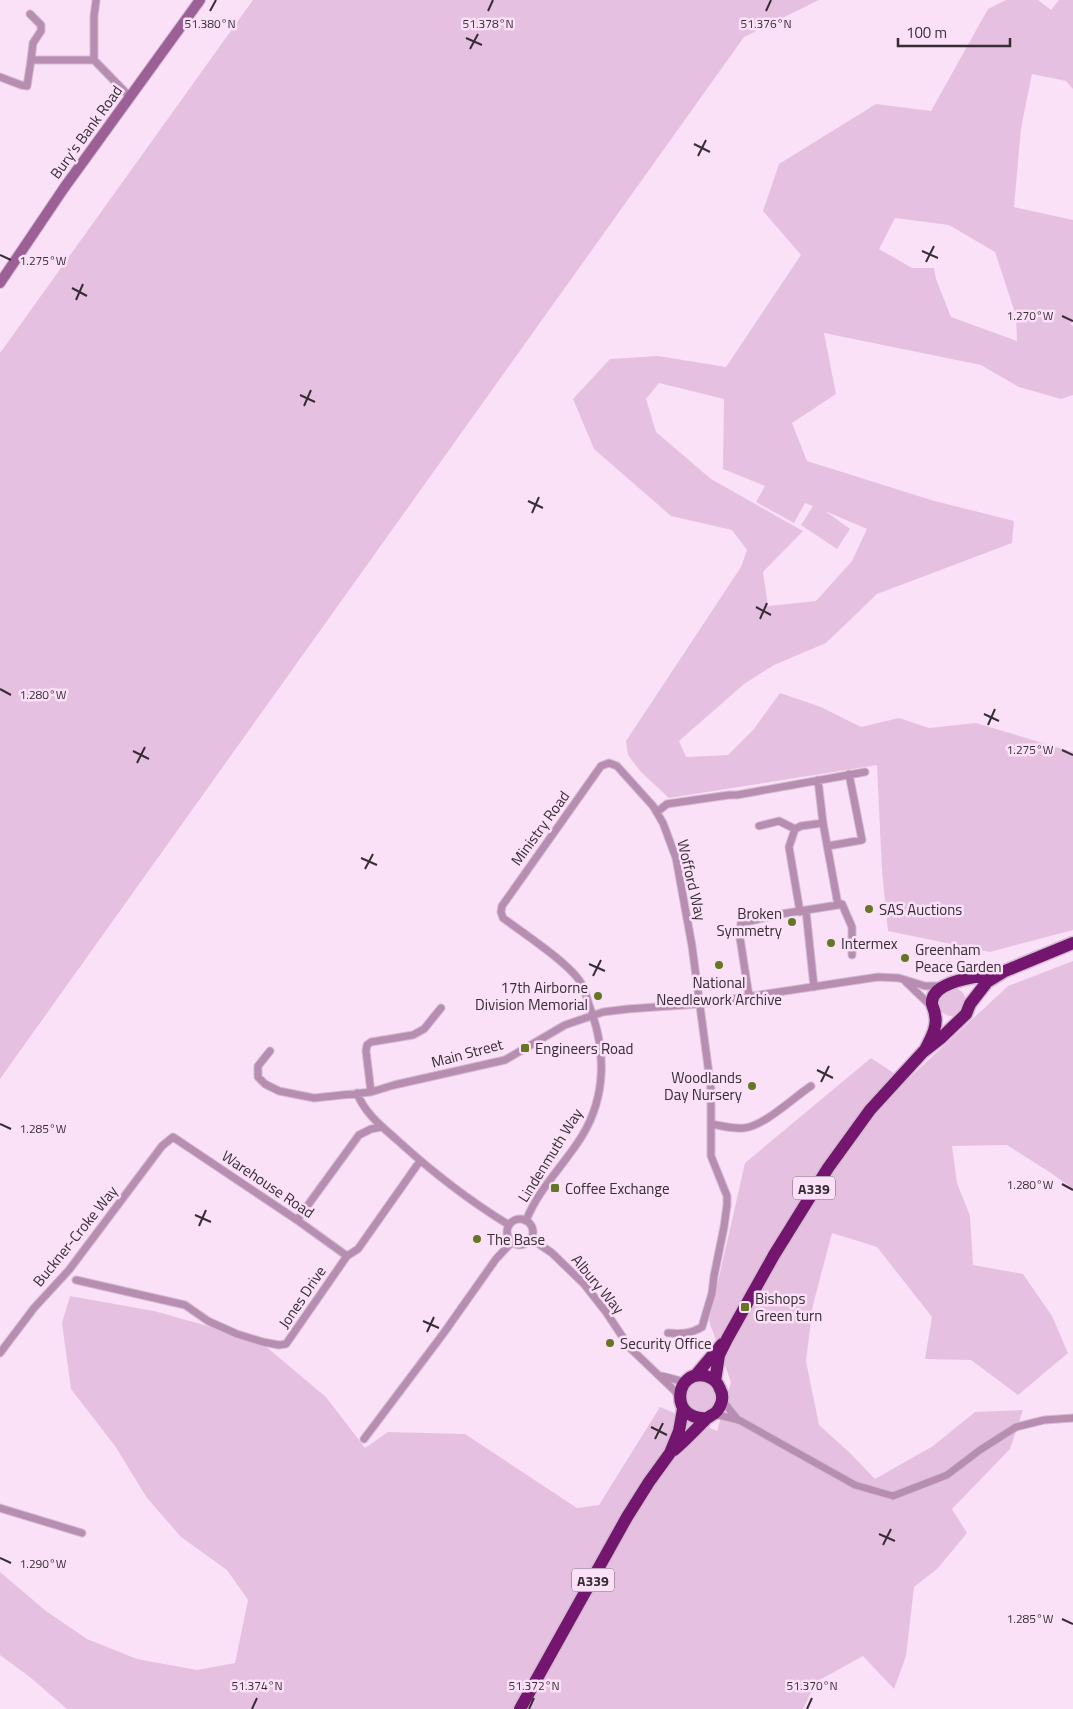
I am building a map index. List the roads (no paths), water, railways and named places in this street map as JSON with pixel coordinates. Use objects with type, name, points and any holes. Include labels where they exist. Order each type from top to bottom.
[{"type":"highway","points":[[970,1004],[987,982],[1005,971],[1073,943]]},
{"type":"highway","points":[[945,985],[954,984],[961,986],[969,997],[969,1009],[963,1018],[951,1022],[945,1021],[935,1012],[932,999],[934,994],[945,985],[1005,971]]},
{"type":"highway","name":"A339","points":[[924,1052],[934,1030],[936,1022],[935,1012]]},
{"type":"highway","name":"A339","points":[[715,1380],[719,1355],[727,1339],[791,1226],[828,1168],[870,1110],[924,1052],[963,1018]]},
{"type":"highway","name":"A339","points":[[690,1379],[727,1339]]},
{"type":"highway","points":[[705,1376],[715,1380],[722,1393],[722,1400],[710,1416],[694,1417],[688,1414],[681,1404],[681,1390],[690,1379],[705,1376]]},
{"type":"highway","name":"A339","points":[[520,1709],[627,1517],[670,1453],[679,1431],[681,1404]]},
{"type":"highway","name":"A339","points":[[670,1453],[710,1416]]},
{"type":"street","name":"Bury's Bank Road","points":[[0,283],[64,188],[200,0]]},
{"type":"street","points":[[96,1],[94,60],[130,97]]},
{"type":"street","points":[[0,77],[27,86],[33,44],[41,31],[41,25],[30,14]]},
{"type":"street","points":[[31,60],[94,60]]},
{"type":"street","name":"Wofford Way","points":[[601,766],[609,763],[617,766],[641,791],[657,812],[676,858],[691,938],[708,1060],[712,1124],[711,1156],[727,1196],[728,1204],[712,1294],[702,1327],[694,1332],[683,1334],[668,1333]]},
{"type":"street","name":"Ministry Road","points":[[502,906],[601,766]]},
{"type":"street","points":[[657,812],[666,804],[737,795],[865,772]]},
{"type":"street","points":[[828,846],[862,840],[849,774]]},
{"type":"street","points":[[818,780],[823,823],[838,904]]},
{"type":"street","points":[[759,826],[779,821],[795,829]]},
{"type":"street","points":[[814,987],[803,911],[789,847],[795,829],[801,826],[823,823]]},
{"type":"street","points":[[748,996],[740,938],[741,923],[842,904],[852,926],[852,955]]},
{"type":"street","name":"Lindenmuth Way","points":[[502,906],[503,918],[571,972],[581,984],[594,1015],[602,1059],[601,1082],[597,1104],[582,1137],[537,1201],[526,1221]]},
{"type":"street","name":"Main Street","points":[[270,1051],[258,1066],[258,1077],[265,1084],[279,1091],[314,1098],[372,1092],[394,1085],[505,1060],[565,1025],[594,1015],[628,1009],[699,1004],[878,977],[899,978],[926,986],[945,985]]},
{"type":"street","points":[[904,980],[922,996],[935,1012]]},
{"type":"street","points":[[372,1092],[366,1050],[367,1045],[371,1042],[413,1035],[424,1029],[441,1008]]},
{"type":"street","points":[[712,1124],[742,1128],[762,1122],[811,1086]]},
{"type":"street","points":[[356,1093],[363,1106],[382,1127],[420,1161],[466,1196],[509,1225]]},
{"type":"street","points":[[296,1220],[359,1135],[371,1129],[382,1127]]},
{"type":"street","name":"Warehouse Road","points":[[173,1137],[347,1256]]},
{"type":"street","name":"Buckner-Croke Way","points":[[0,1353],[34,1308],[69,1270],[162,1146],[173,1137]]},
{"type":"street","name":"Jones Drive","points":[[76,1280],[185,1305],[217,1326],[263,1342],[279,1345],[286,1344],[347,1256],[358,1249],[420,1161]]},
{"type":"street","points":[[515,1220],[526,1221],[531,1227],[532,1235],[524,1243],[512,1242],[508,1236],[509,1225],[515,1220]]},
{"type":"street","name":"Albury Way","points":[[530,1238],[552,1253],[584,1284],[606,1312],[630,1348],[675,1391],[681,1404]]},
{"type":"street","points":[[364,1439],[443,1334],[496,1259],[512,1242]]},
{"type":"street","name":"Albury Way","points":[[659,1375],[690,1379]]},
{"type":"street","points":[[722,1400],[739,1420],[855,1484],[894,1496],[947,1475],[980,1450],[1016,1427],[1044,1420],[1073,1418]]},
{"type":"street","points":[[710,1416],[739,1420]]},
{"type":"street","points":[[0,1508],[82,1533]]},
{"type":"place","name":"SAS Auctions","points":[[869,909]]},
{"type":"place","name":"Broken Symmetry","points":[[792,922]]},
{"type":"place","name":"Intermex","points":[[831,943]]},
{"type":"place","name":"Greenham Peace Garden","points":[[905,958]]},
{"type":"place","name":"National Needlework Archive","points":[[719,965]]},
{"type":"place","name":"17th Airborne Division Memorial","points":[[598,996]]},
{"type":"place","name":"Engineers Road","points":[[525,1048]]},
{"type":"place","name":"Woodlands Day Nursery","points":[[752,1086]]},
{"type":"place","name":"Coffee Exchange","points":[[555,1188]]},
{"type":"place","name":"The Base","points":[[477,1239]]},
{"type":"place","name":"Bishops Green turn","points":[[745,1307]]},
{"type":"place","name":"Security Office","points":[[610,1343]]}]
